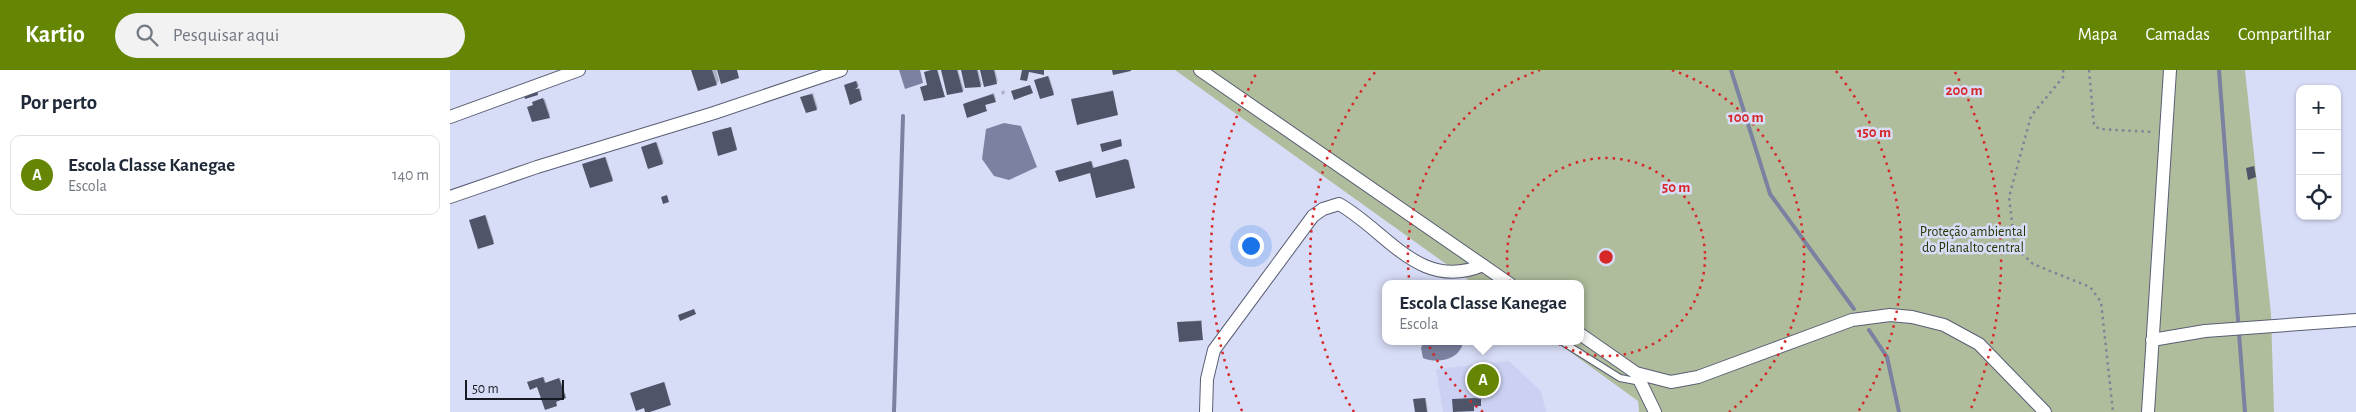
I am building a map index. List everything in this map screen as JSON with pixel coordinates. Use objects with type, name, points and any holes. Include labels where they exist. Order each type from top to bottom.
[{"type":"street","points":[[450,117],[579,70]]},
{"type":"street","points":[[450,197],[538,167],[714,114],[841,70]]},
{"type":"street","points":[[1200,70],[1504,280]]},
{"type":"street","points":[[2148,412],[2164,133],[2170,70]]},
{"type":"street","points":[[1206,412],[1207,379],[1214,350],[1313,216],[1323,209],[1339,204],[1403,253],[1434,271],[1453,273],[1469,271],[1483,265]]},
{"type":"street","points":[[1584,337],[1639,377],[1671,382],[1698,378],[1852,320],[1890,315],[1912,317],[1944,325],[1979,344],[2045,412]]},
{"type":"street","points":[[2152,340],[2205,331],[2356,320]]},
{"type":"street","points":[[1639,377],[1656,412]]},
{"type":"lane","points":[[1567,345],[1620,378],[1639,377]]},
{"type":"path","points":[[2063,70],[2064,76],[2031,116],[2009,197],[2014,247],[2033,264],[2090,287],[2101,302],[2113,412]]},
{"type":"path","points":[[2089,70],[2094,125],[2098,129],[2164,133]]},
{"type":"shaded area","points":[[899,70],[920,70],[923,83],[905,89]]},
{"type":"shaded area","points":[[1004,123],[1021,126],[1037,167],[1009,180],[994,176],[982,159],[986,129]]},
{"type":"shaded area","points":[[1422,345],[1462,345],[1453,357],[1435,361],[1423,358]]},
{"type":"shaded area","points":[[1509,361],[1541,391],[1546,412],[1443,412],[1436,369]]},
{"type":"green space","name":"Proteção ambiental do Planalto central","points":[[1175,70],[2245,70],[2271,314],[2274,412],[1639,412],[1638,401],[1561,345],[1584,345],[1584,280],[1468,280]]},
{"type":"building","points":[[691,70],[712,70],[717,85],[698,91]]},
{"type":"building","points":[[717,70],[737,70],[739,78],[721,84]]},
{"type":"building","points":[[937,70],[945,97],[924,101],[920,87],[927,85],[924,72]]},
{"type":"building","points":[[941,70],[957,70],[963,92],[947,95]]},
{"type":"building","points":[[961,70],[977,70],[981,87],[965,88]]},
{"type":"building","points":[[980,70],[994,70],[997,84],[984,87]]},
{"type":"building","points":[[1022,70],[1044,70],[1044,75],[1029,72],[1027,81],[1020,80]]},
{"type":"building","points":[[1112,70],[1131,70],[1131,71],[1113,75]]},
{"type":"building","points":[[1048,76],[1054,95],[1040,99],[1034,80]]},
{"type":"building","points":[[856,81],[858,87],[855,89],[859,89],[862,100],[850,105],[844,85]]},
{"type":"building","points":[[1030,85],[1033,93],[1014,100],[1011,91]]},
{"type":"building","points":[[537,88],[538,95],[525,99],[523,93]]},
{"type":"building","points":[[1113,91],[1118,115],[1077,125],[1071,99]]},
{"type":"building","points":[[812,94],[817,110],[806,113],[800,97]]},
{"type":"building","points":[[993,94],[996,102],[985,105],[987,111],[967,118],[963,104]]},
{"type":"building","points":[[543,98],[550,118],[532,122],[527,107],[533,105],[532,102]]},
{"type":"building","points":[[731,127],[737,150],[718,156],[712,132]]},
{"type":"building","points":[[1121,139],[1122,146],[1102,152],[1100,144]]},
{"type":"building","points":[[656,142],[663,164],[648,169],[641,147]]},
{"type":"building","points":[[605,157],[613,181],[590,188],[582,164]]},
{"type":"building","points":[[1125,159],[1128,160],[1135,188],[1096,198],[1090,173],[1059,182],[1055,171],[1091,161],[1093,168]]},
{"type":"building","points":[[2254,166],[2256,177],[2248,180],[2246,168]]},
{"type":"building","points":[[667,195],[669,202],[663,204],[661,197]]},
{"type":"building","points":[[485,215],[494,244],[478,249],[469,220]]},
{"type":"building","points":[[694,309],[696,314],[680,321],[678,315]]},
{"type":"building","points":[[1201,321],[1203,340],[1179,342],[1177,322]]},
{"type":"building","points":[[543,377],[545,383],[559,378],[566,398],[556,402],[557,406],[545,410],[537,387],[530,390],[527,382]]},
{"type":"building","points":[[664,382],[671,405],[650,412],[645,412],[644,408],[636,411],[630,393]]},
{"type":"building","points":[[1425,398],[1427,412],[1415,412],[1413,399]]},
{"type":"building","points":[[1452,399],[1481,399],[1481,406],[1474,406],[1474,411],[1453,412]]},
{"type":"waterway","points":[[1731,70],[1770,194],[1854,309]]},
{"type":"waterway","points":[[2219,70],[2245,412]]},
{"type":"waterway","points":[[894,412],[903,116]]},
{"type":"waterway","points":[[1869,330],[1887,357],[1899,412]]},
{"type":"place","name":"Escola Classe Kanegae","points":[[1483,380]]}]
